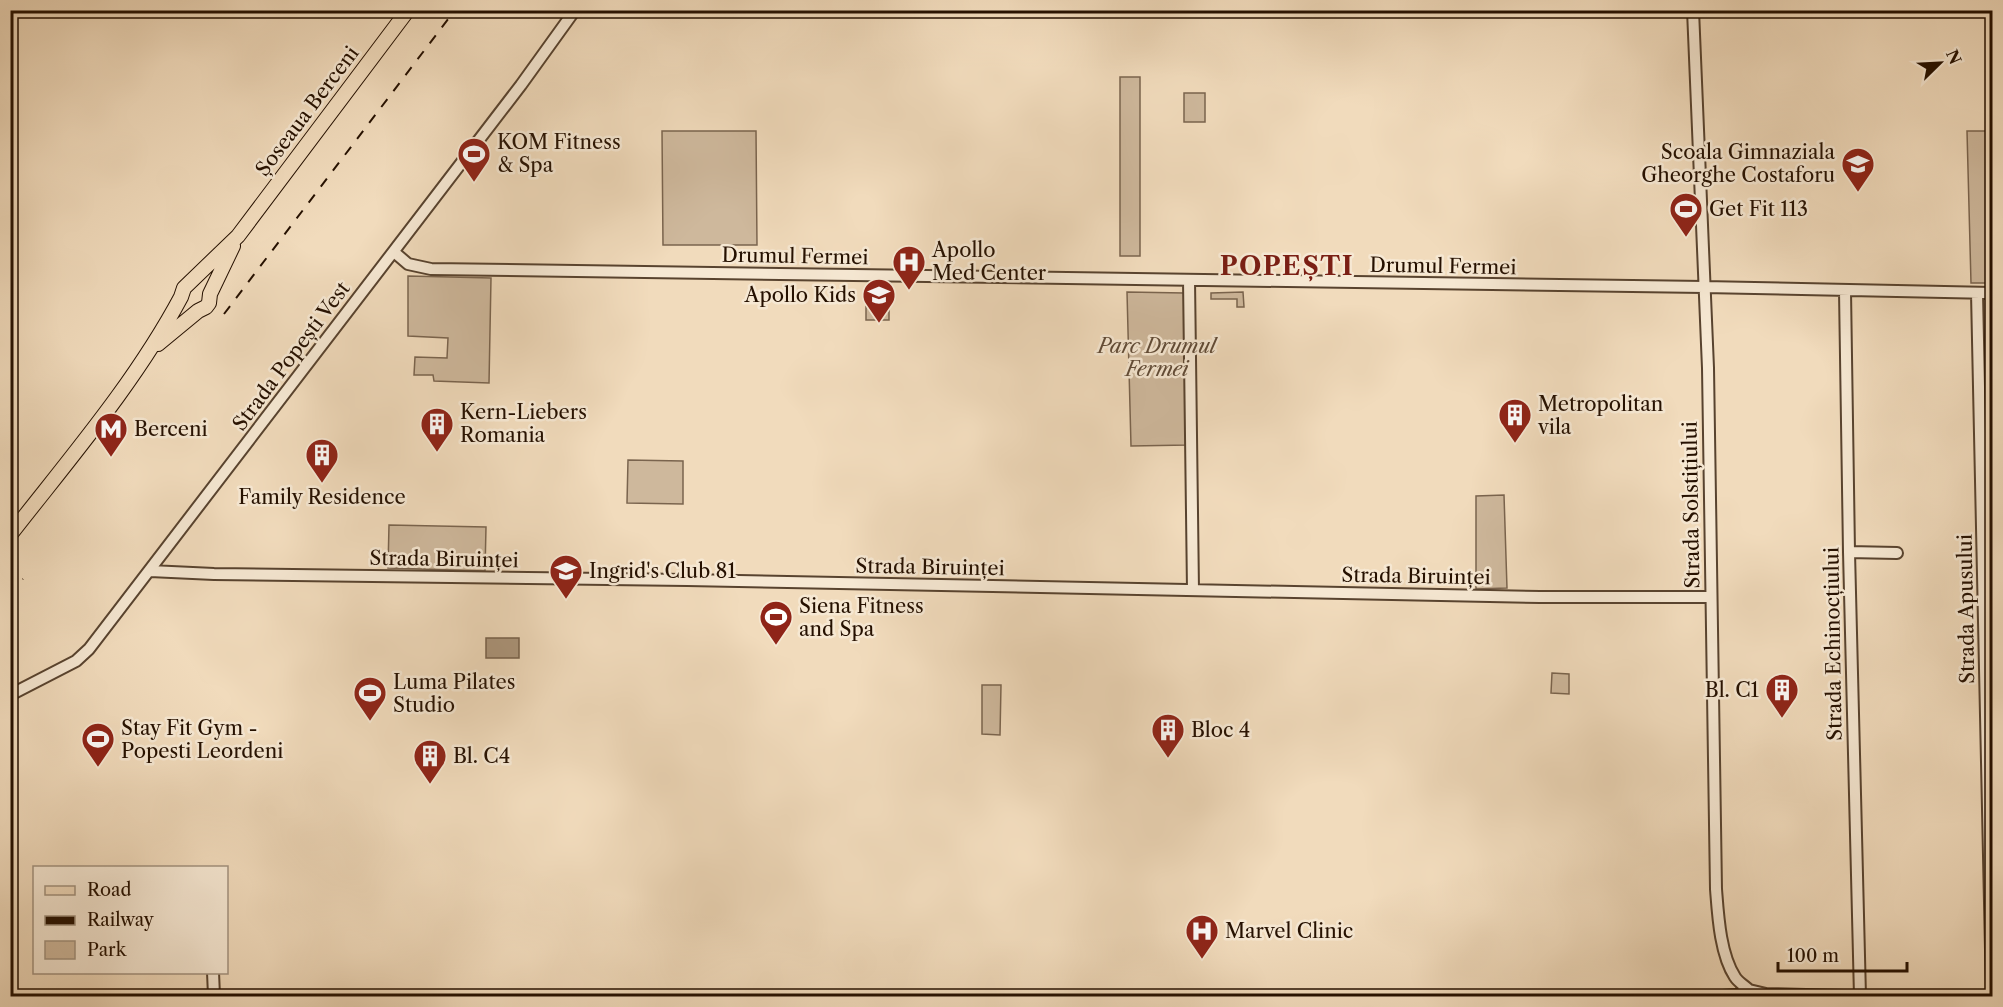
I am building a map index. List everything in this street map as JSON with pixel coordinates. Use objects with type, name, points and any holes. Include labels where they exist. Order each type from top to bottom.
[{"type":"main road","name":"Șoseaua Berceni","points":[[10,535],[152,349],[184,288],[238,236],[408,10]]},
{"type":"main road","name":"Șoseaua Berceni","points":[[152,349],[206,307],[238,236]]},
{"type":"main road","points":[[192,282],[205,285],[210,294]]},
{"type":"main road","points":[[181,297],[185,306],[198,311]]},
{"type":"street","name":"Strada Popești Vest","points":[[10,695],[82,656],[150,571],[521,86],[575,10]]},
{"type":"street","name":"Strada Solstițiului","points":[[1693,10],[1708,379],[1716,889],[1718,915],[1728,958],[1736,978],[1749,990]]},
{"type":"street","name":"Drumul Fermei","points":[[394,252],[408,264],[431,269],[1992,293]]},
{"type":"street","points":[[1189,280],[1193,590]]},
{"type":"street","name":"Strada Echinocțiului","points":[[1845,291],[1860,996]]},
{"type":"street","name":"Strada Apusului","points":[[1977,293],[1992,996]]},
{"type":"street","points":[[1849,552],[1897,553]]},
{"type":"street","name":"Strada Biruinței","points":[[150,571],[214,574],[806,579],[1540,597],[1711,597]]},
{"type":"street","points":[[213,974],[214,996]]},
{"type":"street","points":[[1723,996],[1736,995],[1749,990],[1776,994],[1844,996]]},
{"type":"green space","points":[[1120,77],[1140,77],[1140,256],[1120,256]]},
{"type":"green space","points":[[1184,93],[1205,93],[1205,122],[1184,122]]},
{"type":"green space","points":[[662,131],[756,131],[757,245],[663,245]]},
{"type":"green space","points":[[1967,131],[1992,131],[1992,283],[1971,283]]},
{"type":"green space","points":[[408,276],[491,278],[489,383],[434,381],[433,375],[414,375],[415,357],[447,358],[448,338],[408,336]]},
{"type":"green space","points":[[866,290],[889,290],[889,320],[866,320]]},
{"type":"green space","name":"Parc Drumul Fermei","points":[[1127,292],[1184,293],[1188,445],[1131,446]]},
{"type":"green space","points":[[1243,292],[1244,307],[1237,307],[1237,299],[1211,299],[1211,293]]},
{"type":"green space","points":[[628,460],[683,461],[683,504],[627,503]]},
{"type":"green space","points":[[1504,495],[1507,588],[1476,589],[1476,496]]},
{"type":"green space","points":[[389,525],[486,527],[485,571],[388,568]]},
{"type":"green space","points":[[1552,673],[1569,674],[1569,694],[1551,693]]},
{"type":"green space","points":[[982,685],[1001,685],[1000,735],[982,734]]},
{"type":"shaded area","points":[[486,638],[519,638],[519,658],[486,658]]},
{"type":"railway","points":[[224,314],[455,10]]},
{"type":"railway","points":[[10,595],[23,579]]},
{"type":"place","name":"KOM Fitness & Spa","points":[[474,183]]},
{"type":"place","name":"Scoala Gimnaziala Gheorghe Costaforu","points":[[1858,193]]},
{"type":"place","name":"Get Fit 113","points":[[1686,238]]},
{"type":"place","name":"Apollo Med Center","points":[[909,291]]},
{"type":"place","name":"Apollo Kids","points":[[879,324]]},
{"type":"place","name":"Metropolitan vila","points":[[1515,444]]},
{"type":"place","name":"Kern-Liebers Romania","points":[[437,453]]},
{"type":"place","name":"Berceni","points":[[111,458]]},
{"type":"place","name":"Family Residence","points":[[322,484]]},
{"type":"place","name":"Ingrid's Club 81","points":[[566,600]]},
{"type":"place","name":"Siena Fitness and Spa","points":[[776,646]]},
{"type":"place","name":"Bl. C1","points":[[1782,719]]},
{"type":"place","name":"Luma Pilates Studio","points":[[370,722]]},
{"type":"place","name":"Bloc 4","points":[[1168,759]]},
{"type":"place","name":"Stay Fit Gym - Popesti Leordeni","points":[[98,768]]},
{"type":"place","name":"Bl. C4","points":[[430,785]]},
{"type":"place","name":"Marvel Clinic","points":[[1202,960]]},
{"type":"district","name":"POPEȘTI","points":[[1287,266]]}]
